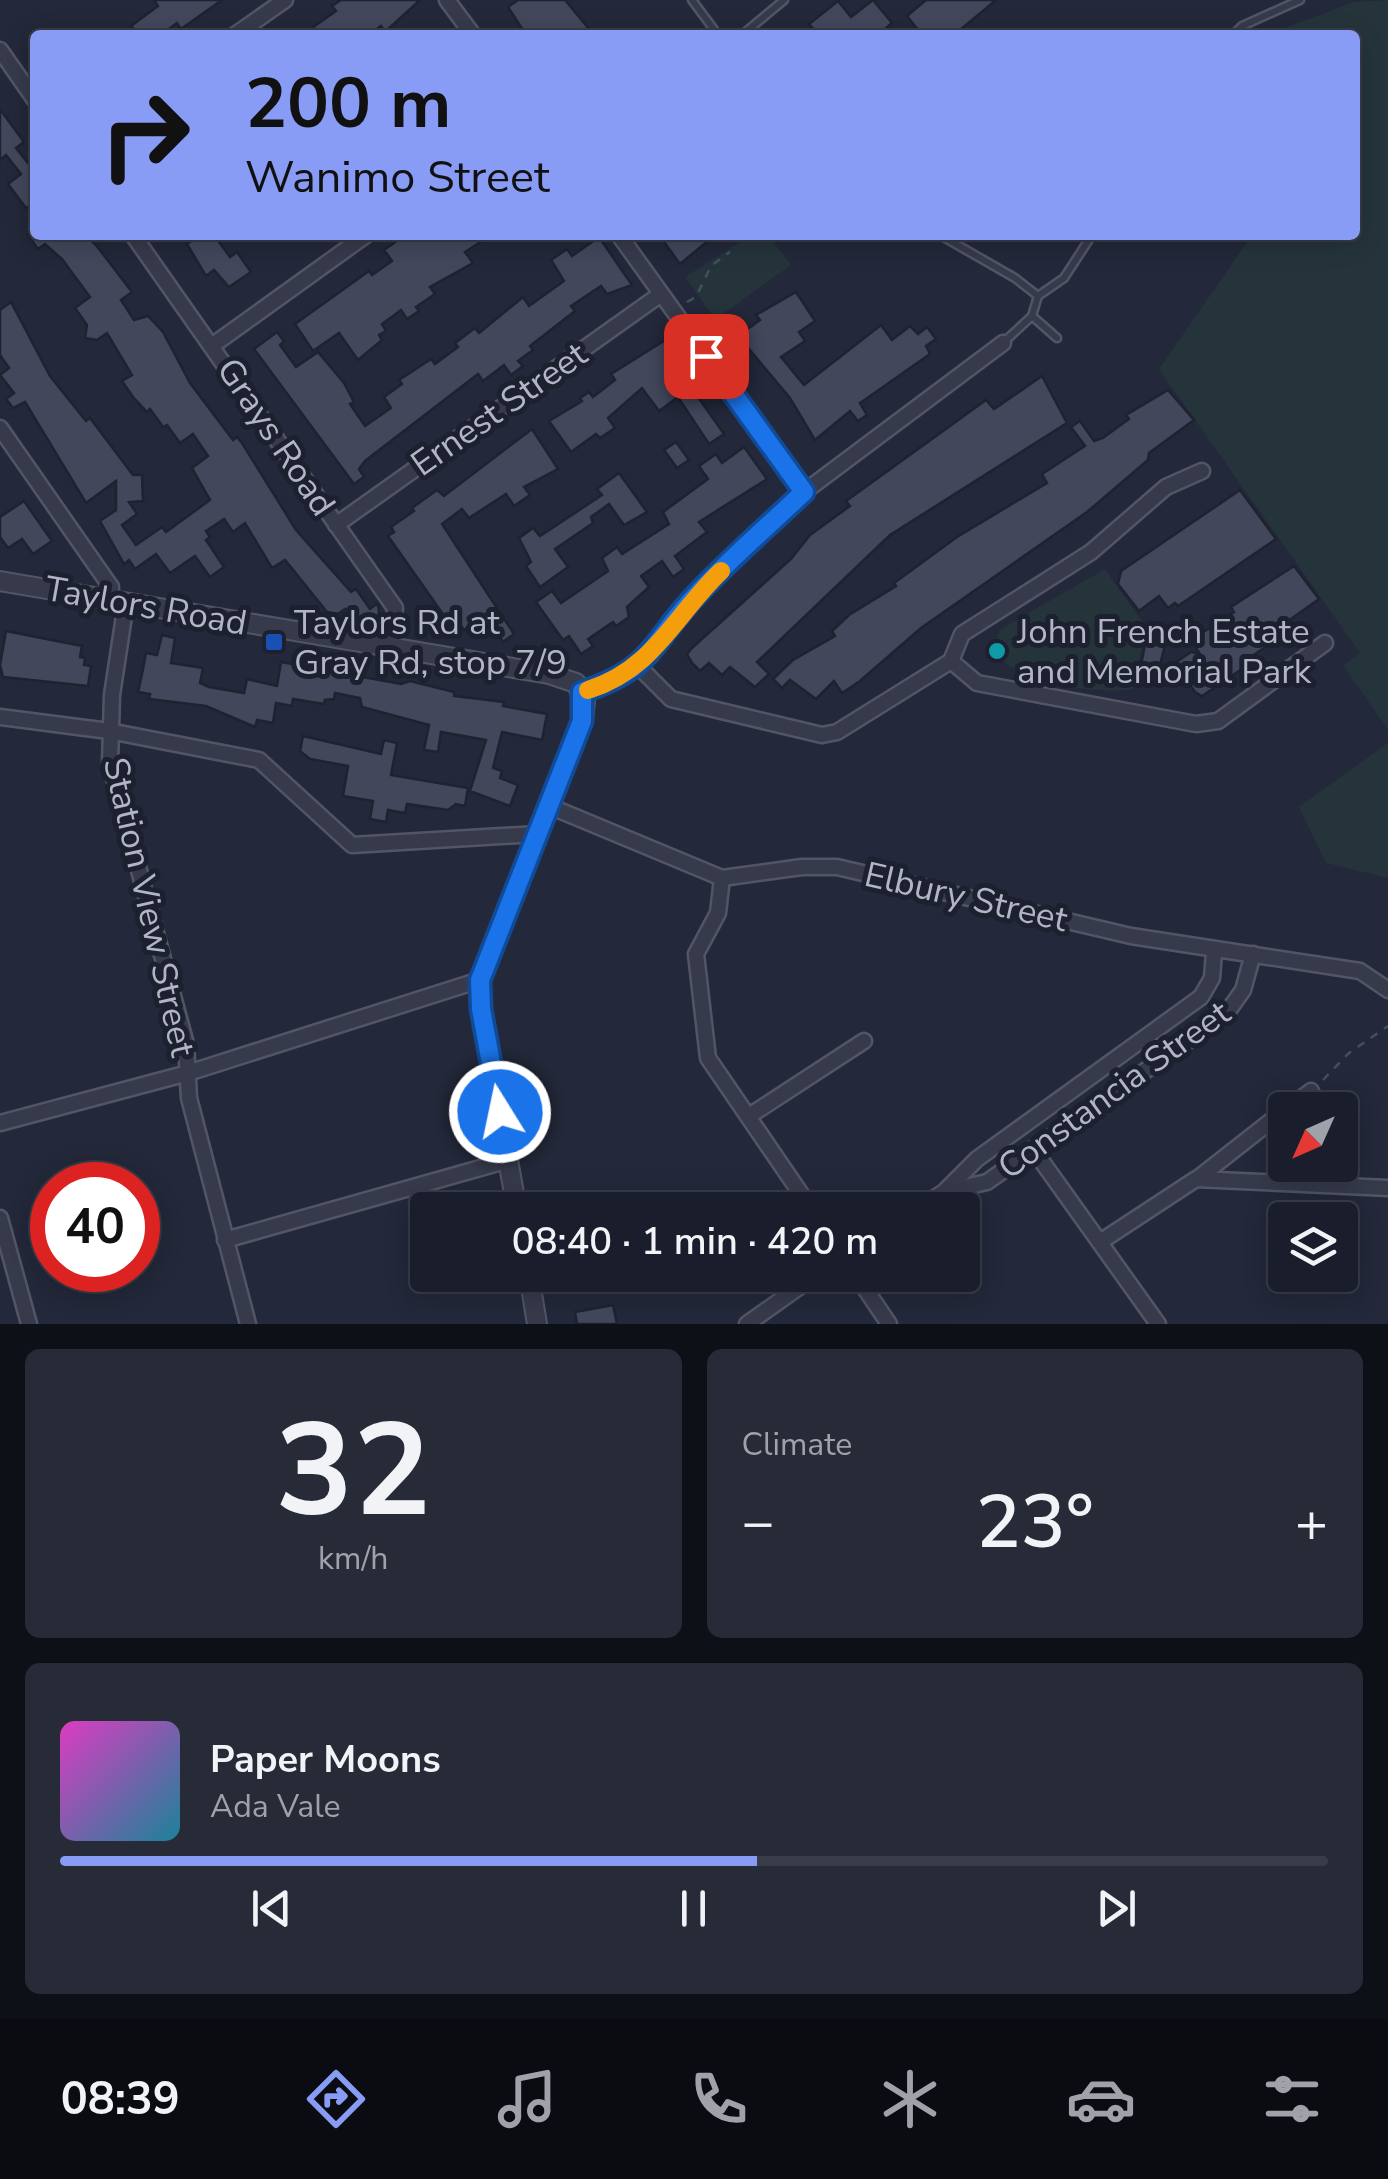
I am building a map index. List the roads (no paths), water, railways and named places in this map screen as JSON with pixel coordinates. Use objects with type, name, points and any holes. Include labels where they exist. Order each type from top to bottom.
[{"type":"street","points":[[242,30],[285,0]]},
{"type":"street","points":[[448,0],[469,30]]},
{"type":"street","points":[[0,50],[30,93]]},
{"type":"street","name":"Grays Road","points":[[137,240],[395,608],[392,647]]},
{"type":"street","points":[[213,345],[359,240]]},
{"type":"street","points":[[622,240],[804,492]]},
{"type":"street","name":"Ernest Street","points":[[336,525],[661,294]]},
{"type":"street","points":[[514,1192],[481,1009],[480,980],[582,721],[582,692],[617,680],[655,651],[697,594],[804,492],[1003,343]]},
{"type":"street","points":[[0,428],[118,601]]},
{"type":"street","points":[[637,665],[671,700],[822,735],[848,728],[950,661],[962,634],[1091,552],[1166,487],[1202,471]]},
{"type":"street","name":"Taylors Road","points":[[0,581],[550,674],[576,682],[582,692]]},
{"type":"street","name":"Station View Street","points":[[118,601],[109,732],[115,792],[186,1044],[190,1098],[248,1324]]},
{"type":"street","points":[[950,661],[977,682],[1196,724],[1218,721],[1325,643]]},
{"type":"street","points":[[0,717],[109,732],[258,760],[352,845],[536,834]]},
{"type":"street","points":[[549,806],[722,878],[718,912],[696,954],[708,1058],[800,1192]]},
{"type":"street","name":"Elbury Street","points":[[722,878],[802,866],[837,867],[1214,952],[1253,954],[1360,972],[1388,990]]},
{"type":"street","name":"Constancia Street","points":[[944,1192],[977,1160],[1201,997],[1212,978],[1214,952]]},
{"type":"street","name":"Constancia Street","points":[[944,1192],[987,1182],[1226,1014],[1243,990],[1253,954]]},
{"type":"street","points":[[0,1123],[188,1073],[480,980]]},
{"type":"street","points":[[749,1116],[864,1040]]},
{"type":"street","points":[[1100,1242],[1196,1179],[1268,1123]]},
{"type":"street","points":[[1033,1149],[1158,1324]]},
{"type":"street","points":[[226,1240],[508,1160]]},
{"type":"street","points":[[1196,1179],[1388,1188]]},
{"type":"street","points":[[0,1218],[29,1324]]},
{"type":"street","points":[[532,1292],[537,1324]]},
{"type":"street","points":[[747,1324],[792,1292]]},
{"type":"street","points":[[867,1292],[889,1324]]},
{"type":"lane","points":[[692,0],[714,30]]},
{"type":"lane","points":[[748,30],[784,0]]},
{"type":"lane","points":[[1238,30],[1300,0]]},
{"type":"lane","points":[[949,240],[1015,278],[1038,296]]},
{"type":"lane","points":[[1003,343],[1032,316],[1038,296],[1064,278],[1089,240]]},
{"type":"lane","points":[[1032,316],[1057,338]]},
{"type":"place","name":"Taylors Rd at Gray Rd, stop 7/9","points":[[274,642]]},
{"type":"place","name":"John French Estate and Memorial Park","points":[[997,651]]}]
